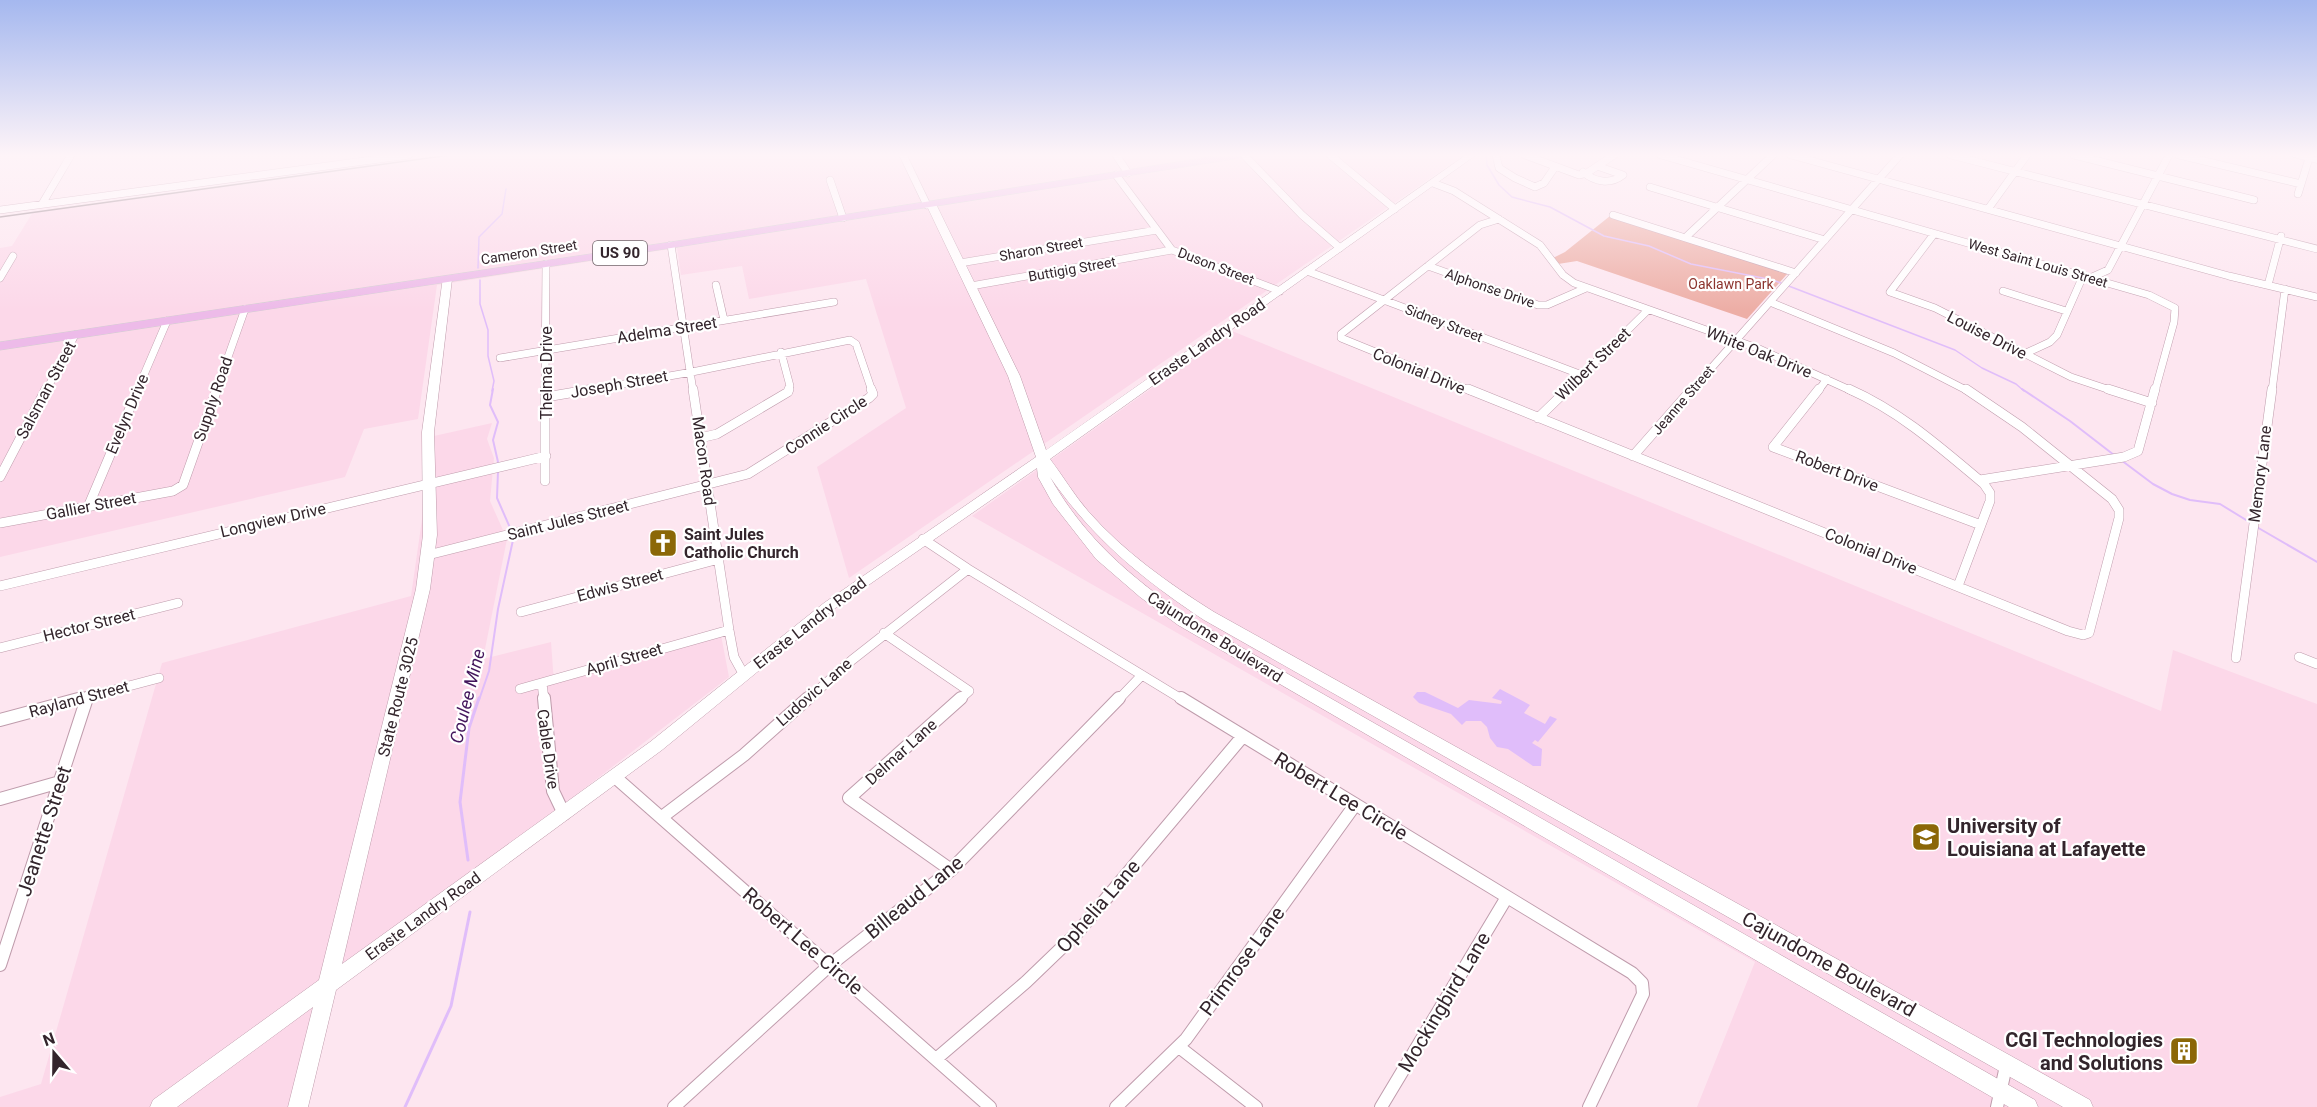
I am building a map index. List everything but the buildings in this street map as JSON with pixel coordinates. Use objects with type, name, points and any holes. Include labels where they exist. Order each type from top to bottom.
[{"type":"main road","name":"Cameron Street","points":[[0,346],[913,207]]},
{"type":"street","points":[[0,210],[23,207]]},
{"type":"street","points":[[839,207],[843,218]]},
{"type":"street","name":"Cajundome Boulevard","points":[[930,207],[1014,376],[1043,458],[1044,477],[1059,504],[1092,547],[1120,574],[1183,621],[1564,840],[1999,1099],[2028,1107]]},
{"type":"street","name":"Duson Street","points":[[1140,207],[1172,249],[1280,291]]},
{"type":"street","points":[[1294,207],[1340,248]]},
{"type":"street","points":[[1390,207],[1395,209]]},
{"type":"street","name":"Eraste Landry Road","points":[[160,1107],[615,777],[829,606],[1398,207]]},
{"type":"street","name":"White Oak Drive","points":[[1480,207],[1539,245],[1563,275],[1586,288],[1735,341],[1869,398],[1929,436],[1980,480]]},
{"type":"street","points":[[1714,207],[1825,240]]},
{"type":"street","name":"West Saint Louis Street","points":[[1840,207],[2087,277],[2160,299],[2172,305],[2176,312],[2152,403]]},
{"type":"street","name":"Jeanne Street","points":[[1633,456],[1855,207]]},
{"type":"street","points":[[1989,207],[2284,290],[2317,297]]},
{"type":"street","points":[[2024,354],[2053,340],[2066,310],[2087,277],[2105,274],[2108,270],[2142,207]]},
{"type":"street","points":[[2158,207],[2317,247]]},
{"type":"street","points":[[1686,237],[1718,208]]},
{"type":"street","points":[[1613,215],[1796,273]]},
{"type":"street","name":"Colonial Drive","points":[[1498,219],[1480,225],[1341,334],[1341,338],[2068,631],[2083,635],[2089,633],[2119,518],[2119,510],[2112,499],[2008,417],[1949,380],[1892,352],[1770,302]]},
{"type":"street","name":"Sharon Street","points":[[960,263],[1157,230]]},
{"type":"street","name":"Louise Drive","points":[[1935,234],[1890,292],[1935,308],[2071,377],[2152,403]]},
{"type":"street","points":[[2268,285],[2281,238]]},
{"type":"street","name":"Macon Road","points":[[671,245],[692,372],[729,630],[734,657],[744,675]]},
{"type":"street","name":"Buttigig Street","points":[[970,286],[1172,249]]},
{"type":"street","points":[[0,278],[13,256]]},
{"type":"street","name":"Thelma Drive","points":[[545,481],[546,264]]},
{"type":"street","name":"Alphonse Drive","points":[[1428,266],[1538,305],[1586,288]]},
{"type":"street","name":"Sidney Street","points":[[1307,271],[1581,375]]},
{"type":"street","name":"State Route 3025","points":[[298,1107],[416,621],[428,555],[429,411],[447,279]]},
{"type":"street","points":[[716,285],[724,320]]},
{"type":"street","name":"Memory Lane","points":[[2236,658],[2284,290]]},
{"type":"street","points":[[2003,291],[2066,310]]},
{"type":"street","name":"Adelma Street","points":[[500,358],[834,302]]},
{"type":"street","name":"Supply Road","points":[[181,487],[186,482],[244,309]]},
{"type":"street","name":"Wilbert Street","points":[[1538,418],[1648,310]]},
{"type":"street","name":"Evelyn Drive","points":[[88,507],[167,321]]},
{"type":"street","name":"Salsman Street","points":[[0,477],[75,334]]},
{"type":"street","name":"Connie Circle","points":[[692,372],[781,352],[852,340],[856,344],[872,396],[754,471],[707,484]]},
{"type":"street","points":[[700,438],[717,434],[788,392],[790,386],[781,352]]},
{"type":"street","name":"Joseph Street","points":[[546,397],[692,372]]},
{"type":"street","name":"Robert Drive","points":[[1827,379],[1773,447],[1981,525]]},
{"type":"street","points":[[1980,480],[2124,457],[2138,451],[2152,403]]},
{"type":"street","name":"Longview Drive","points":[[0,586],[546,456]]},
{"type":"street","name":"Cajundome Boulevard","points":[[1043,458],[1092,524],[1110,543],[1209,616],[2006,1066],[2083,1107]]},
{"type":"street","points":[[1958,586],[1991,497],[1989,490],[1980,480]]},
{"type":"street","name":"Saint Jules Street","points":[[428,555],[707,484]]},
{"type":"street","name":"Gallier Street","points":[[0,523],[173,491],[181,487]]},
{"type":"street","name":"Robert Lee Circle","points":[[923,539],[968,569],[1632,973],[1642,983],[1643,994],[1589,1107]]},
{"type":"street","name":"Edwis Street","points":[[521,612],[719,558]]},
{"type":"street","name":"Ludovic Lane","points":[[662,817],[744,755],[884,633],[968,569]]},
{"type":"street","name":"Hector Street","points":[[0,648],[178,603]]},
{"type":"street","name":"April Street","points":[[520,689],[729,630]]},
{"type":"street","name":"Delmar Lane","points":[[884,633],[969,691],[849,798],[951,870]]},
{"type":"street","points":[[2299,657],[2317,664]]},
{"type":"street","name":"Billeaud Lane","points":[[674,1107],[830,965],[951,870],[981,842],[1142,675]]},
{"type":"street","name":"Rayland Street","points":[[0,720],[159,678]]},
{"type":"street","name":"Cable Drive","points":[[542,683],[553,791],[564,813]]},
{"type":"street","name":"Jeanette Street","points":[[0,965],[88,696]]},
{"type":"street","points":[[1343,713],[1356,699]]},
{"type":"street","name":"Ophelia Lane","points":[[936,1059],[1026,982],[1070,940],[1243,736]]},
{"type":"street","name":"Robert Lee Circle","points":[[615,777],[990,1107]]},
{"type":"street","points":[[0,800],[60,782]]},
{"type":"street","name":"Primrose Lane","points":[[1116,1107],[1179,1047],[1355,805]]},
{"type":"street","points":[[1564,840],[1576,822]]},
{"type":"street","name":"Mockingbird Lane","points":[[1381,1107],[1507,897]]},
{"type":"street","points":[[1179,1047],[1256,1107]]},
{"type":"street","points":[[1999,1099],[2006,1066]]},
{"type":"shaded area","points":[[73,207],[1389,207],[849,578],[817,467],[906,408],[866,279],[749,299],[742,266],[681,275],[677,248],[437,285],[418,419],[364,429],[345,477],[0,557],[0,248],[12,246],[33,212]]},
{"type":"shaded area","name":"University of Louisiana at Lafayette","points":[[1232,331],[2161,711],[2173,650],[2317,704],[2317,1107],[1697,1107],[1755,962],[972,516]]},
{"type":"shaded area","points":[[492,423],[487,439],[494,458],[490,501],[507,539],[483,659],[551,642],[554,683],[721,635],[729,677],[328,986],[298,1107],[0,1107],[0,1097],[41,1084],[162,663],[411,596],[434,436]]},
{"type":"shaded area","points":[[1500,689],[1530,705],[1524,713],[1545,724],[1550,716],[1557,719],[1538,742],[1535,740],[1532,743],[1542,749],[1541,766],[1533,766],[1508,749],[1497,747],[1490,738],[1487,727],[1481,721],[1466,721],[1462,725],[1451,714],[1419,703],[1413,697],[1417,692],[1425,692],[1458,708],[1469,700],[1501,704],[1502,701],[1492,698]]},
{"type":"green space","name":"Oaklawn Park","points":[[1610,216],[1788,273],[1747,319],[1577,261],[1558,264],[1553,258],[1565,252]]},
{"type":"waterway","name":"Coulee Mine","points":[[478,268],[479,237],[502,214],[503,207]]},
{"type":"waterway","points":[[1549,207],[1604,236],[1649,246],[1691,264],[1773,280],[1955,350],[1982,368],[2016,384],[2024,391]]},
{"type":"waterway","name":"Coulee Mine","points":[[480,280],[480,304],[488,330],[488,356],[494,381],[492,391]]},
{"type":"waterway","name":"Coulee Mine","points":[[493,389],[490,405],[498,422],[493,440],[498,462]]},
{"type":"waterway","points":[[2022,389],[2070,421],[2114,455]]},
{"type":"waterway","points":[[2121,460],[2153,484],[2172,494],[2190,500],[2220,504],[2251,523]]},
{"type":"waterway","name":"Coulee Mine","points":[[498,471],[497,498],[511,530]]},
{"type":"waterway","points":[[2255,526],[2317,562]]},
{"type":"waterway","name":"Coulee Mine","points":[[479,700],[489,671],[498,609],[513,540]]},
{"type":"waterway","name":"Coulee Mine","points":[[468,860],[460,802],[469,728],[479,698]]},
{"type":"waterway","name":"Coulee Mine","points":[[405,1107],[451,1006],[470,912]]},
{"type":"railway","points":[[0,217],[75,207]]},
{"type":"place","name":"Saint Jules Catholic Church","points":[[663,543]]},
{"type":"place","name":"University of Louisiana at Lafayette","points":[[1926,837]]},
{"type":"place","name":"CGI Technologies and Solutions","points":[[2184,1051]]}]
